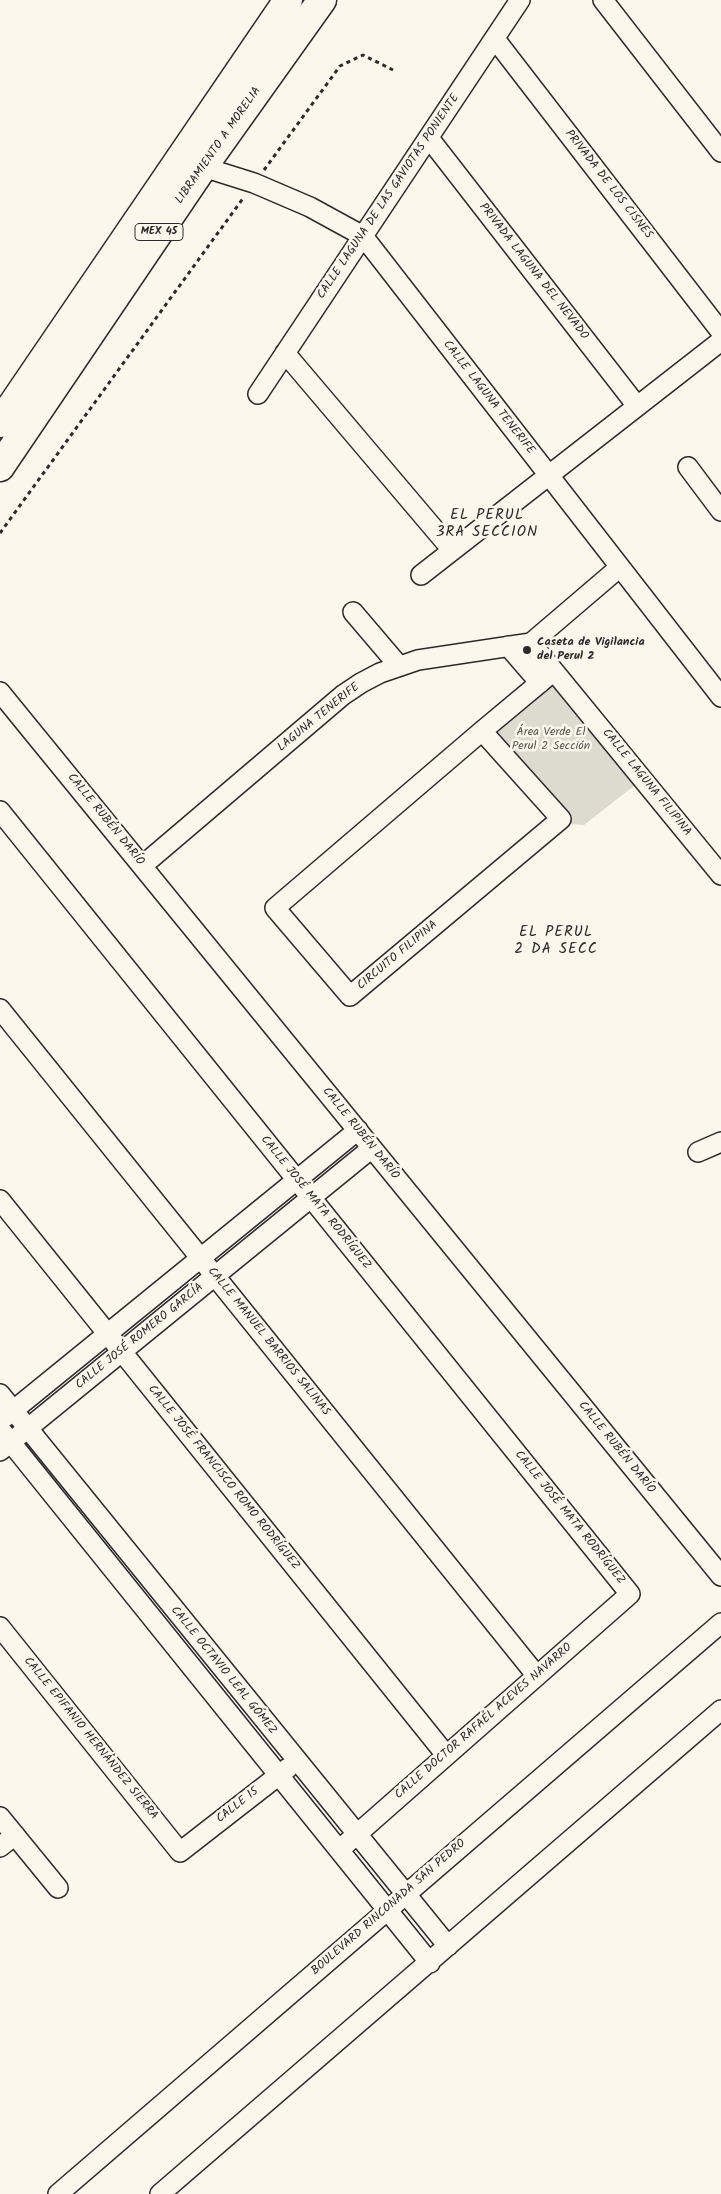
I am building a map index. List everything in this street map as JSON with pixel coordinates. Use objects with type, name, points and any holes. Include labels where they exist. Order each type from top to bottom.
[{"type":"highway","name":"LIBRAMIENTO A MORELIA","points":[[0,423],[288,0]]},
{"type":"highway","name":"LIBRAMIENTO A MORELIA","points":[[0,467],[203,167],[322,0]]},
{"type":"street","name":"CALLE LAGUNA DE LAS GAVIOTAS PONIENTE","points":[[258,394],[520,0]]},
{"type":"street","points":[[603,0],[721,152]]},
{"type":"street","name":"PRIVADA DE LOS CISNES","points":[[495,39],[721,332]]},
{"type":"street","name":"PRIVADA LAGUNA DEL NEVADO","points":[[429,138],[637,406]]},
{"type":"street","name":"CALLE LAGUNA TENERIFE","points":[[203,167],[254,183],[310,207],[363,236],[721,697]]},
{"type":"street","points":[[421,575],[721,341]]},
{"type":"street","points":[[285,353],[452,550]]},
{"type":"street","points":[[688,467],[714,488],[721,511]]},
{"type":"street","points":[[531,643],[620,567]]},
{"type":"street","points":[[354,612],[399,666]]},
{"type":"street","name":"LAGUNA TENERIFE","points":[[142,866],[344,695],[373,677],[418,660],[531,643]]},
{"type":"street","name":"CALLE LAGUNA FILIPINA","points":[[531,643],[547,677],[721,875]]},
{"type":"street","points":[[508,646],[547,677]]},
{"type":"street","name":"CIRCUITO FILIPINA","points":[[482,732],[561,819],[350,996],[274,908],[482,732],[547,677]]},
{"type":"street","name":"CALLE RUBÉN DARÍO","points":[[0,692],[721,1576]]},
{"type":"street","name":"CALLE JOSÉ MATA RODRÍGUEZ","points":[[0,811],[630,1594]]},
{"type":"street","name":"CALLE MANUEL BARRIOS SALINAS","points":[[0,1009],[537,1676]]},
{"type":"street","name":"CALLE JOSÉ ROMERO GARCÍA","points":[[7,1416],[358,1130]]},
{"type":"street","points":[[698,1152],[721,1142]]},
{"type":"street","name":"CALLE JOSÉ ROMERO GARCÍA","points":[[4,1441],[28,1428],[372,1148]]},
{"type":"street","name":"CALLE JOSÉ FRANCISCO ROMO RODRÍGUEZ","points":[[0,1200],[446,1755]]},
{"type":"street","name":"CALLE OCTAVIO LEAL GÓMEZ","points":[[0,1394],[7,1416],[28,1428],[296,1761],[448,1946]]},
{"type":"street","name":"CALLE OCTAVIO LEAL GÓMEZ","points":[[4,1441],[430,1963]]},
{"type":"street","name":"CALLE DOCTOR RAFAÉL ACEVES NAVARRO","points":[[339,1850],[630,1594]]},
{"type":"street","name":"BOULEVARD RINCONADA SAN PEDRO","points":[[58,2194],[721,1623]]},
{"type":"street","name":"CALLE EPIFANIO HERNÁNDEZ SIERRA","points":[[0,1627],[180,1852]]},
{"type":"street","points":[[160,2194],[721,1710]]},
{"type":"street","name":"CALLE 15","points":[[180,1852],[296,1761]]},
{"type":"street","points":[[0,1817],[58,1888]]},
{"type":"street","points":[[0,1847],[15,1835]]},
{"type":"path","points":[[0,533],[340,66],[363,55],[393,70]]},
{"type":"green space","name":"Área Verde El Perul 2 Sección","points":[[554,678],[639,782],[584,825],[570,824],[491,735]]},
{"type":"place","name":"Caseta de Vigilancia del Perul 2","points":[[527,650]]},
{"type":"district","name":"EL PERUL 3RA SECCION","points":[[487,524]]},
{"type":"district","name":"EL PERUL 2 DA SECC","points":[[556,942]]}]
